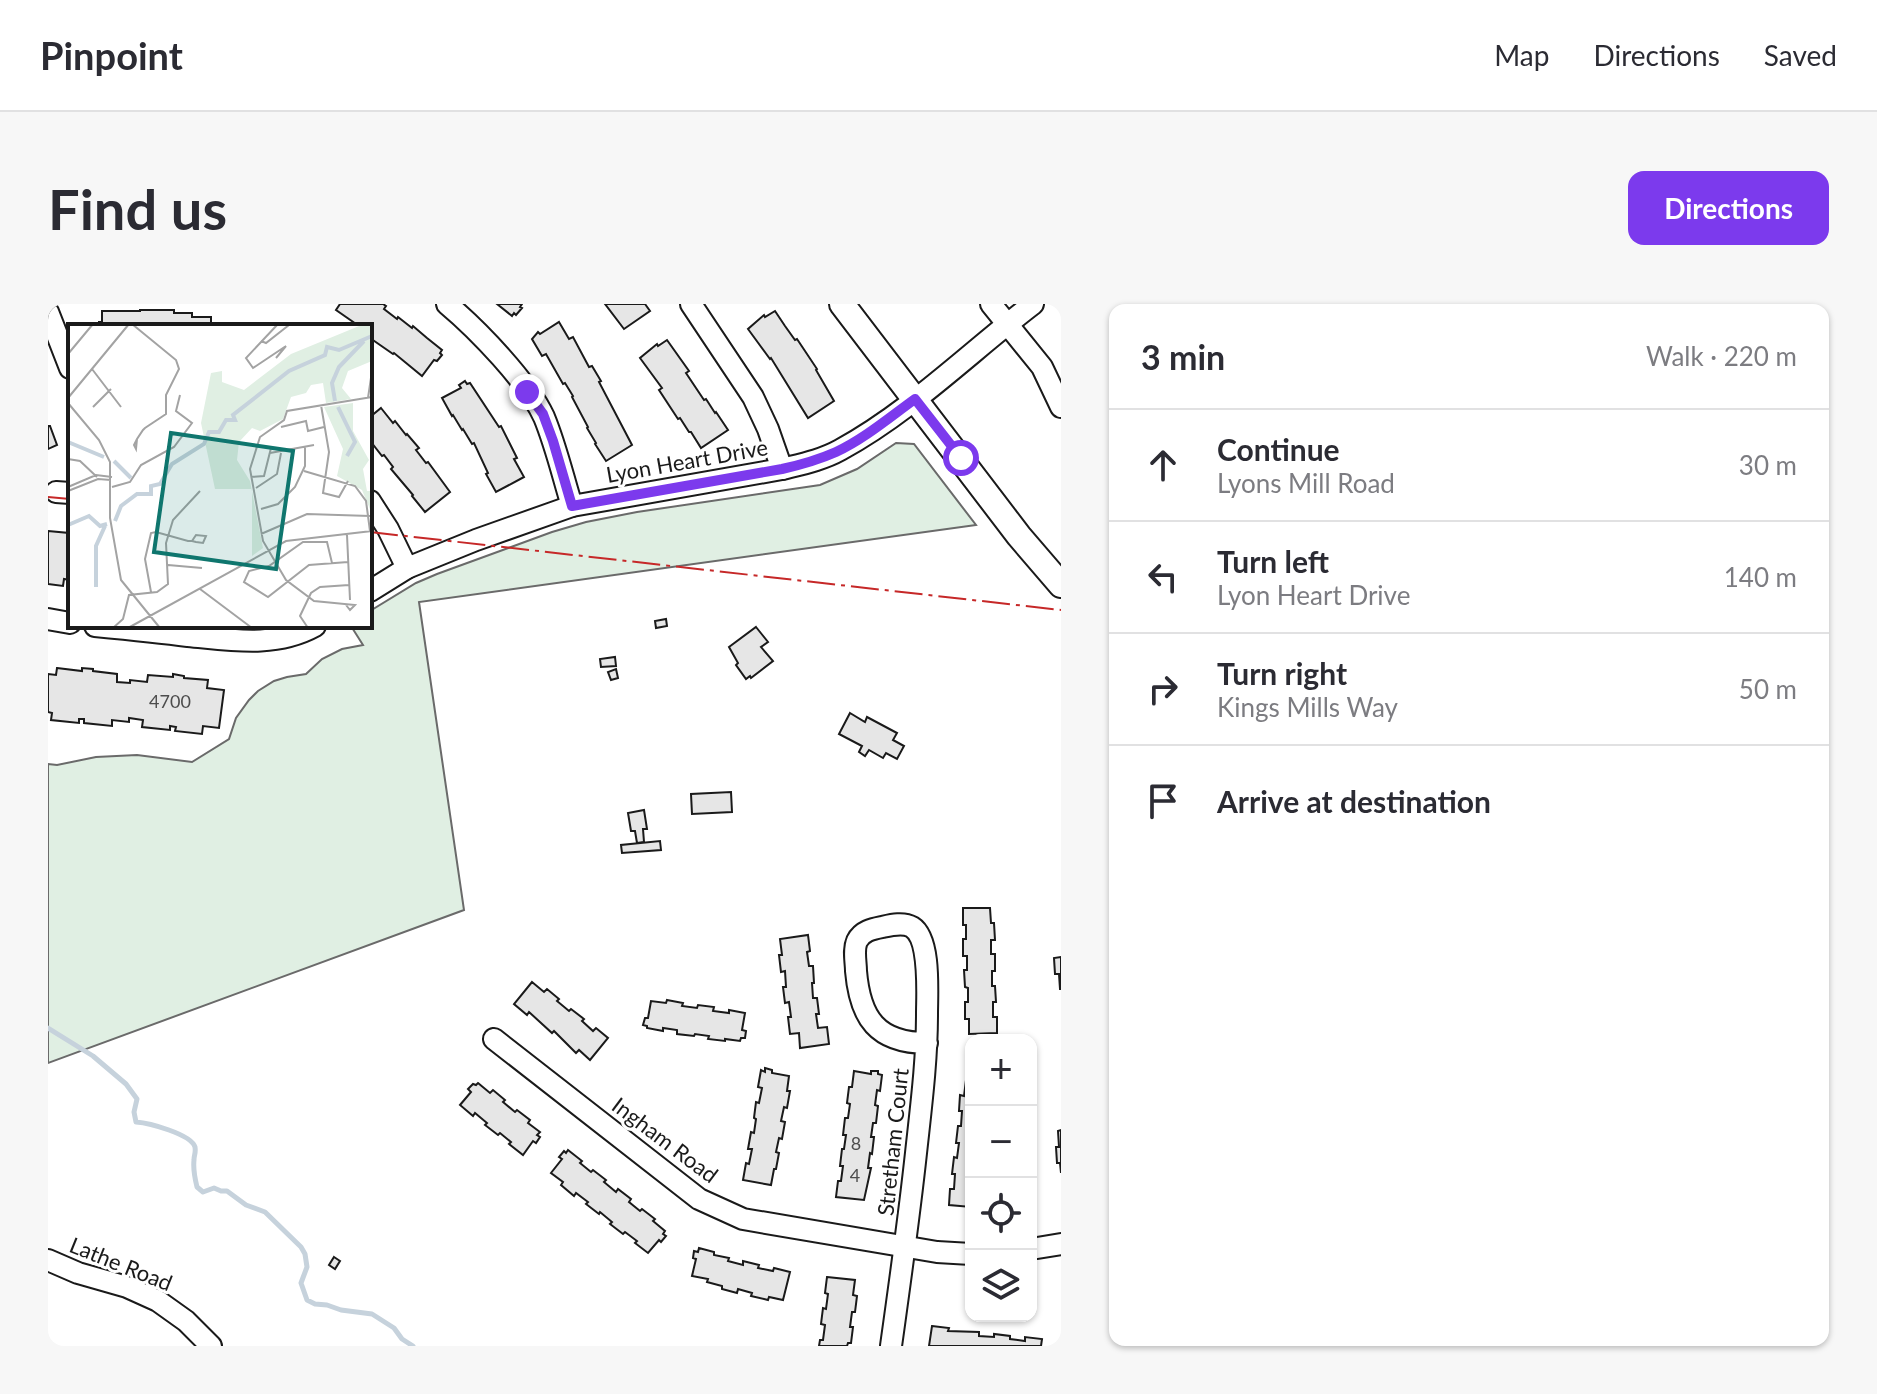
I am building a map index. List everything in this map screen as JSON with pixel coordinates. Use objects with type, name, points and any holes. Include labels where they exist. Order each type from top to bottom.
[{"type":"main road","points":[[842,304],[1019,536],[1061,585]]},
{"type":"street","points":[[447,304],[511,369],[543,414],[572,506]]},
{"type":"street","points":[[691,304],[753,397],[782,469]]},
{"type":"street","points":[[991,304],[1042,367],[1061,407]]},
{"type":"street","name":"Lyon Heart Drive","points":[[372,590],[407,568],[572,506],[782,469],[838,451],[915,399],[1033,304]]},
{"type":"street","points":[[48,312],[68,363]]},
{"type":"street","points":[[372,504],[407,568]]},
{"type":"street","points":[[48,619],[68,623]]},
{"type":"street","points":[[114,628],[251,642],[281,639],[311,628]]},
{"type":"street","name":"Stretham Court","points":[[891,1346],[906,1246],[925,1073],[927,1043],[925,950],[922,937],[906,925],[863,933],[858,939],[855,958],[858,992],[867,1016],[884,1034],[895,1039],[906,1043],[927,1043]]},
{"type":"street","name":"Ingham Road","points":[[494,1039],[699,1199],[718,1208],[743,1219],[937,1252],[965,1254]]},
{"type":"street","points":[[1037,1248],[1061,1244]]},
{"type":"street","name":"Lathe Road","points":[[48,1260],[158,1301],[186,1321],[211,1346]]},
{"type":"green space","points":[[896,443],[914,444],[976,525],[419,602],[464,910],[48,1063],[48,764],[137,755],[192,762],[229,739],[236,718],[258,691],[274,681],[306,674],[322,659],[342,649],[363,645],[352,628],[372,628],[372,610],[416,583],[586,522],[820,485],[857,469]]},
{"type":"building","points":[[340,304],[383,304],[386,306],[384,309],[413,326],[442,350],[442,355],[422,376],[372,339],[372,324],[356,324],[336,310]]},
{"type":"building","points":[[497,304],[522,304],[522,308],[512,316]]},
{"type":"building","points":[[605,304],[645,304],[650,311],[624,329]]},
{"type":"building","points":[[102,311],[192,313],[192,317],[211,317],[211,324],[99,324],[102,322]]},
{"type":"building","points":[[775,311],[817,369],[834,401],[808,418],[771,358],[748,329],[764,315]]},
{"type":"building","points":[[559,322],[569,339],[573,337],[589,367],[592,366],[601,381],[632,445],[606,461],[573,396],[546,354],[542,356],[532,339],[538,332],[540,334]]},
{"type":"building","points":[[667,340],[689,371],[686,373],[704,400],[728,430],[701,448],[678,419],[659,390],[662,388],[640,358]]},
{"type":"building","points":[[465,381],[470,383],[501,426],[524,477],[496,492],[474,443],[442,398],[461,388],[459,385]]},
{"type":"building","points":[[381,408],[393,423],[395,421],[419,448],[416,450],[450,492],[425,512],[372,443],[372,415]]},
{"type":"building","points":[[48,426],[57,445],[48,449]]},
{"type":"building","points":[[48,531],[68,533],[68,580],[64,579],[63,586],[48,584]]},
{"type":"building","points":[[666,619],[667,626],[656,628],[655,621]]},
{"type":"building","points":[[756,627],[768,642],[761,647],[773,661],[746,679],[729,647]]},
{"type":"building","points":[[615,657],[616,666],[601,667],[600,659]]},
{"type":"building","points":[[57,668],[93,669],[117,674],[117,682],[147,682],[148,675],[173,677],[173,674],[208,680],[207,688],[224,690],[219,728],[203,726],[202,734],[175,731],[176,727],[170,726],[170,730],[142,727],[143,720],[129,718],[129,722],[112,720],[112,726],[84,723],[84,719],[79,719],[79,723],[51,720],[52,713],[48,712],[48,674],[56,675]]},
{"type":"building","points":[[616,669],[618,678],[611,680],[608,672]]},
{"type":"building","points":[[850,713],[865,722],[867,717],[897,733],[893,740],[904,746],[897,759],[886,753],[883,758],[869,750],[865,756],[859,752],[862,746],[839,734]]},
{"type":"building","points":[[731,792],[732,812],[692,814],[691,794]]},
{"type":"building","points":[[644,810],[647,829],[643,829],[644,842],[637,843],[628,813]]},
{"type":"building","points":[[660,841],[661,850],[622,853],[621,845]]},
{"type":"building","points":[[963,908],[990,908],[995,940],[991,940],[991,954],[995,954],[992,986],[995,986],[993,1017],[997,1017],[997,1033],[969,1034],[969,1019],[965,1019],[968,988],[965,987],[964,970],[967,970],[967,956],[963,956],[966,925],[963,925]]},
{"type":"building","points":[[808,935],[810,951],[807,952],[809,966],[813,966],[813,998],[817,998],[818,1028],[827,1027],[829,1044],[800,1048],[799,1033],[790,1034],[788,1017],[791,1017],[789,1002],[785,1003],[785,971],[781,972],[780,939]]},
{"type":"building","points":[[1061,957],[1061,989],[1060,989],[1054,958]]},
{"type":"building","points":[[532,982],[544,992],[547,989],[569,1011],[571,1009],[584,1019],[582,1021],[593,1031],[596,1028],[608,1038],[590,1060],[579,1050],[576,1053],[554,1031],[552,1033],[529,1012],[527,1015],[514,1004]]},
{"type":"building","points":[[667,1000],[683,1003],[682,1006],[697,1008],[698,1005],[714,1007],[713,1011],[745,1013],[742,1030],[746,1031],[745,1038],[740,1041],[708,1039],[709,1036],[677,1034],[677,1030],[663,1028],[663,1031],[643,1025],[645,1018],[648,1018],[651,1001],[666,1003]]},
{"type":"building","points":[[765,1068],[772,1070],[772,1073],[789,1076],[787,1091],[790,1091],[781,1121],[785,1122],[771,1185],[743,1180],[752,1149],[748,1149],[751,1132],[754,1133],[756,1102],[759,1103],[762,1088],[758,1087],[761,1070],[765,1072]]},
{"type":"building","points":[[854,1071],[871,1074],[871,1071],[878,1071],[882,1075],[880,1091],[877,1090],[875,1105],[878,1106],[868,1168],[871,1168],[864,1200],[836,1197],[843,1166],[840,1166],[846,1135],[843,1135],[845,1118],[848,1118],[850,1104],[847,1103],[849,1087],[852,1087]]},
{"type":"building","points":[[478,1083],[490,1093],[493,1090],[540,1132],[536,1143],[533,1141],[523,1155],[500,1133],[498,1135],[485,1125],[487,1123],[475,1113],[473,1116],[460,1105],[471,1092],[468,1089]]},
{"type":"building","points":[[965,1088],[965,1206],[949,1205],[950,1189],[954,1189],[955,1174],[952,1174],[959,1143],[956,1143],[958,1126],[961,1126],[960,1095],[964,1096]]},
{"type":"building","points":[[1061,1130],[1061,1173],[1056,1147],[1059,1147],[1058,1131]]},
{"type":"building","points":[[568,1150],[591,1172],[593,1170],[606,1180],[604,1182],[616,1192],[618,1189],[640,1211],[642,1209],[655,1219],[653,1221],[665,1231],[663,1234],[666,1236],[661,1242],[659,1240],[648,1253],[635,1243],[637,1241],[625,1232],[623,1234],[600,1212],[586,1204],[588,1202],[561,1185],[563,1182],[551,1173],[562,1159],[559,1157]]},
{"type":"building","points":[[699,1248],[743,1265],[743,1261],[759,1265],[758,1268],[790,1272],[783,1300],[751,1296],[752,1293],[738,1289],[737,1293],[707,1282],[708,1279],[692,1276],[696,1259],[693,1258],[694,1251],[698,1252]]},
{"type":"building","points":[[334,1257],[340,1261],[335,1269],[329,1265]]},
{"type":"building","points":[[827,1277],[855,1280],[853,1295],[857,1296],[850,1327],[853,1327],[851,1343],[847,1346],[819,1346],[825,1325],[821,1324],[828,1294],[825,1293]]},
{"type":"building","points":[[932,1326],[949,1328],[948,1331],[979,1332],[979,1336],[994,1337],[994,1334],[1025,1341],[1025,1337],[1042,1339],[1041,1346],[929,1346]]},
{"type":"waterway","points":[[48,1028],[93,1056],[126,1084],[137,1099],[134,1112],[136,1122],[169,1130],[192,1142],[195,1147],[197,1187],[203,1192],[214,1188],[227,1191],[246,1205],[265,1212],[301,1247],[307,1267],[301,1283],[307,1300],[341,1310],[372,1314],[394,1328],[402,1339],[413,1346]]},
{"type":"power","points":[[48,497],[68,499]]},
{"type":"power","points":[[372,532],[1061,610]]},
{"type":"route","points":[[527,392],[543,414],[572,506],[808,463],[838,451],[915,399],[961,458]]}]
